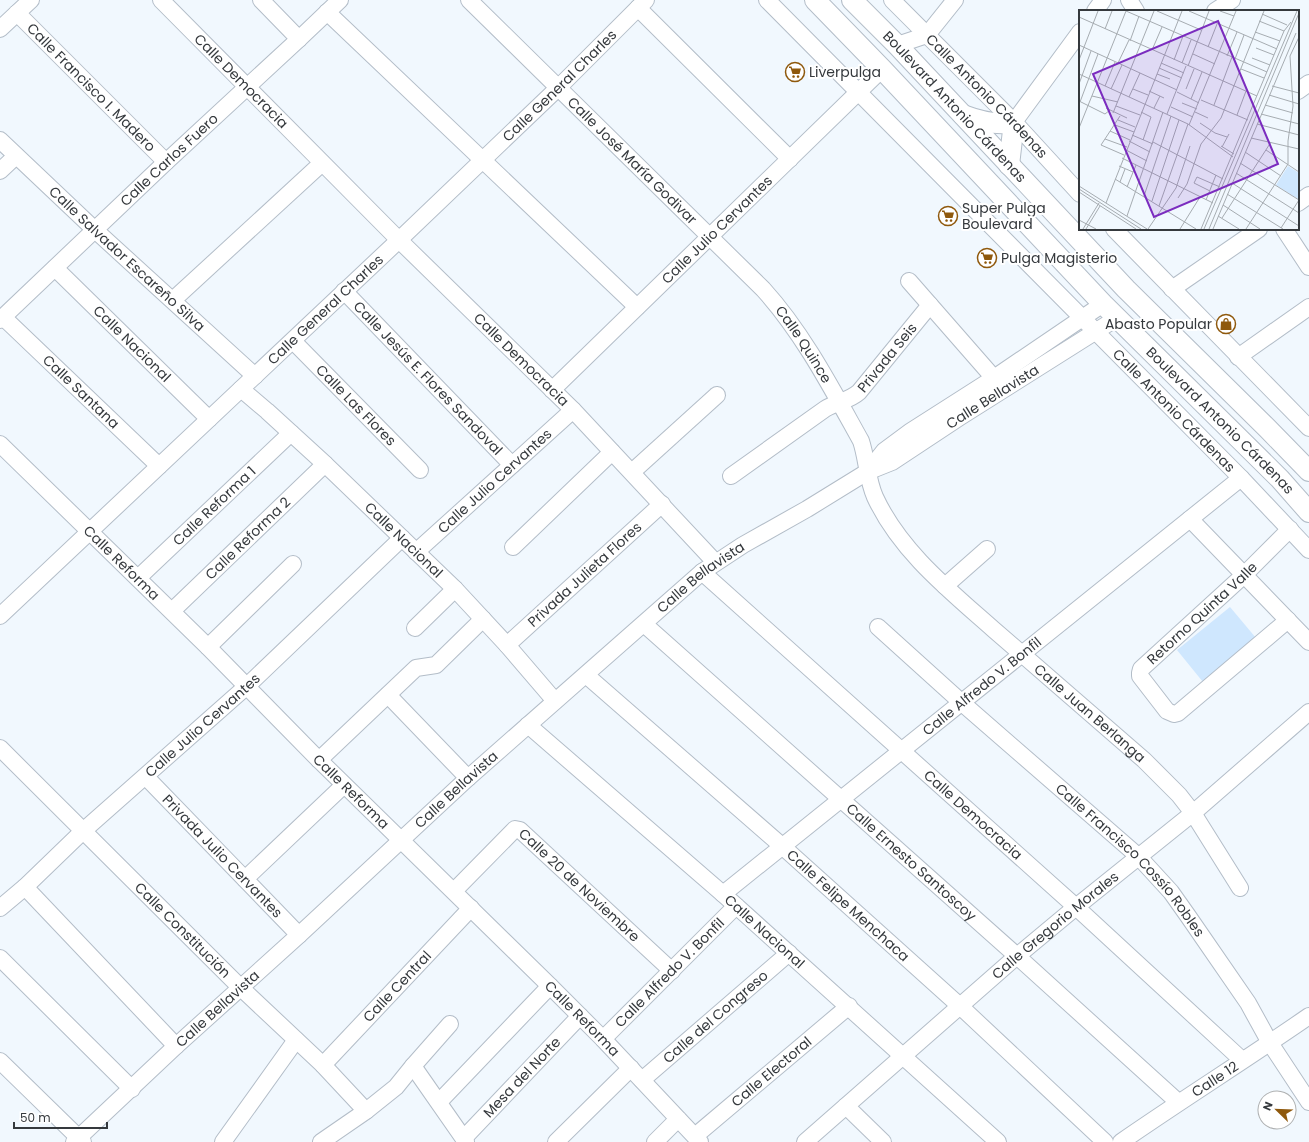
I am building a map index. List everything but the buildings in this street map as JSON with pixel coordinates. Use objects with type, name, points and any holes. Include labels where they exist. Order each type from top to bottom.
[{"type":"main road","name":"Boulevard Antonio Cárdenas","points":[[815,0],[1103,304],[1280,479],[1309,512]]},
{"type":"main road","name":"Boulevard Antonio Cárdenas","points":[[852,0],[897,45],[1126,289],[1309,471]]},
{"type":"main road","points":[[961,114],[976,120],[993,123],[1004,124],[1014,122],[1009,165]]},
{"type":"main road","points":[[1280,479],[1309,500]]},
{"type":"street","points":[[0,29],[31,0]]},
{"type":"street","name":"Calle Democracia","points":[[161,0],[399,240],[573,410],[715,562]]},
{"type":"street","points":[[261,0],[299,39]]},
{"type":"street","name":"Calle Carlos Fuero","points":[[1,319],[166,162],[248,88],[340,0]]},
{"type":"street","name":"Calle José María Godivar","points":[[469,0],[709,237]]},
{"type":"street","name":"Calle Antonio Cárdenas","points":[[767,0],[1241,478],[1309,550]]},
{"type":"street","name":"Calle Antonio Cárdenas","points":[[892,0],[1014,122],[1079,193]]},
{"type":"street","points":[[897,45],[927,35],[954,0]]},
{"type":"street","points":[[1096,10],[1103,0]]},
{"type":"street","points":[[1129,0],[1135,10]]},
{"type":"street","points":[[1217,10],[1232,0]]},
{"type":"street","points":[[642,4],[790,159]]},
{"type":"street","name":"Calle General Charles","points":[[3,607],[90,531],[255,376],[558,88],[642,4]]},
{"type":"street","points":[[327,12],[637,306]]},
{"type":"street","name":"Calle Francisco I. Madero","points":[[17,13],[166,162]]},
{"type":"street","points":[[1014,122],[1079,33]]},
{"type":"street","name":"Calle Julio Cervantes","points":[[552,390],[882,69]]},
{"type":"street","points":[[1299,90],[1309,83]]},
{"type":"street","name":"Calle Salvador Escareño Silva","points":[[0,140],[95,230],[255,376]]},
{"type":"street","points":[[0,171],[16,156]]},
{"type":"street","points":[[173,300],[322,163]]},
{"type":"street","points":[[1299,202],[1309,195]]},
{"type":"street","points":[[1115,230],[1238,357],[1307,422]]},
{"type":"street","points":[[1172,289],[1258,230]]},
{"type":"street","points":[[1285,230],[1309,267]]},
{"type":"street","name":"Calle Quince","points":[[709,237],[763,289],[782,310],[805,344],[861,441],[864,450],[867,472]]},
{"type":"street","name":"Calle Nacional","points":[[55,268],[209,419]]},
{"type":"street","points":[[909,281],[999,384]]},
{"type":"street","name":"Calle Jesús E. Flores Sandoval","points":[[344,291],[512,466]]},
{"type":"street","name":"Calle Bellavista","points":[[999,384],[1082,318],[1103,304]]},
{"type":"street","name":"Privada Seis","points":[[731,476],[824,409],[852,398],[859,392],[930,305]]},
{"type":"street","points":[[1238,357],[1309,307]]},
{"type":"street","name":"Calle Bellavista","points":[[78,1141],[176,1046],[299,935],[468,778],[702,572],[715,562],[743,545],[867,472],[884,451],[911,431],[1117,318]]},
{"type":"street","name":"Calle Santana","points":[[1,319],[159,466]]},
{"type":"street","name":"Calle Las Flores","points":[[293,340],[420,470]]},
{"type":"street","name":"Calle Nacional","points":[[241,389],[291,433],[455,589],[508,645],[555,701]]},
{"type":"street","points":[[632,472],[717,395]]},
{"type":"street","name":"Calle Julio Cervantes","points":[[416,552],[573,410]]},
{"type":"street","name":"Calle Reforma 1","points":[[138,578],[291,433]]},
{"type":"street","name":"Calle Reforma","points":[[0,444],[172,611],[344,785],[603,1038],[697,1139]]},
{"type":"street","points":[[513,547],[612,452]]},
{"type":"street","name":"Calle Reforma 2","points":[[172,611],[324,464]]},
{"type":"street","name":"Calle Juan Berlanga","points":[[867,472],[875,498],[899,536],[915,556],[945,586],[1144,760],[1180,795],[1240,888]]},
{"type":"street","name":"Calle Alfredo V. Bonfil","points":[[723,894],[1241,478]]},
{"type":"street","name":"Privada Julieta Flores","points":[[508,645],[662,504]]},
{"type":"street","points":[[1190,519],[1309,642]]},
{"type":"street","name":"Retorno Quinta Valle","points":[[1288,620],[1174,714],[1167,712],[1140,676],[1141,669],[1244,575],[1290,529]]},
{"type":"street","name":"Calle Julio Cervantes","points":[[0,908],[247,686],[402,538]]},
{"type":"street","points":[[945,586],[987,549]]},
{"type":"street","points":[[208,647],[293,564]]},
{"type":"street","name":"Calle Democracia","points":[[702,572],[1076,906],[1242,1060]]},
{"type":"street","points":[[415,628],[455,589]]},
{"type":"street","points":[[319,760],[416,668],[436,665],[483,619]]},
{"type":"street","name":"Calle Ernesto Santoscoy","points":[[644,624],[842,799],[1178,1102]]},
{"type":"street","name":"Calle Francisco Cossío Robles","points":[[878,627],[961,702],[1138,856],[1171,892],[1248,1004],[1270,1043],[1309,1102]]},
{"type":"street","name":"Calle Felipe Menchaca","points":[[586,675],[782,846],[961,1007],[1104,1142]]},
{"type":"street","points":[[388,695],[468,778]]},
{"type":"street","name":"Calle Gregorio Morales","points":[[805,1142],[961,1007],[1017,956],[1076,906],[1192,813],[1309,713]]},
{"type":"street","name":"Calle Nacional","points":[[528,725],[723,894],[849,1006],[998,1142]]},
{"type":"street","name":"Calle Constitución","points":[[0,748],[241,988],[323,1065],[366,1111]]},
{"type":"street","name":"Privada Julio Cervantes","points":[[146,777],[299,935]]},
{"type":"street","points":[[245,880],[344,785]]},
{"type":"street","name":"Calle 20 de Noviembre","points":[[454,891],[512,832],[518,829],[672,970]]},
{"type":"street","points":[[25,887],[176,1046]]},
{"type":"street","name":"Calle Alfredo V. Bonfil","points":[[603,1038],[736,906]]},
{"type":"street","name":"Calle Central","points":[[323,1065],[471,908]]},
{"type":"street","name":"Calle del Congreso","points":[[642,1080],[789,953]]},
{"type":"street","points":[[0,958],[132,1089]]},
{"type":"street","points":[[439,1102],[550,986]]},
{"type":"street","name":"Calle Electoral","points":[[697,1139],[849,1006]]},
{"type":"street","name":"Mesa del Norte","points":[[465,1140],[580,1016]]},
{"type":"street","name":"Calle 12","points":[[1121,1142],[1178,1102],[1309,1016]]},
{"type":"street","points":[[321,1142],[339,1137],[366,1111],[396,1087],[450,1024]]},
{"type":"street","points":[[223,1142],[296,1040]]},
{"type":"street","points":[[0,1061],[78,1141]]},
{"type":"street","points":[[413,1066],[465,1140]]},
{"type":"street","points":[[556,1142],[631,1068]]},
{"type":"street","points":[[846,1106],[882,1142]]},
{"type":"street","points":[[655,1142],[678,1119]]},
{"type":"shaded area","points":[[1230,607],[1256,638],[1203,682],[1177,650]]},
{"type":"place","name":"Liverpulga","points":[[795,72]]},
{"type":"place","name":"Super Pulga Boulevard","points":[[948,216]]},
{"type":"place","name":"Pulga Magisterio","points":[[987,258]]},
{"type":"place","name":"Abasto Popular","points":[[1226,324]]}]
